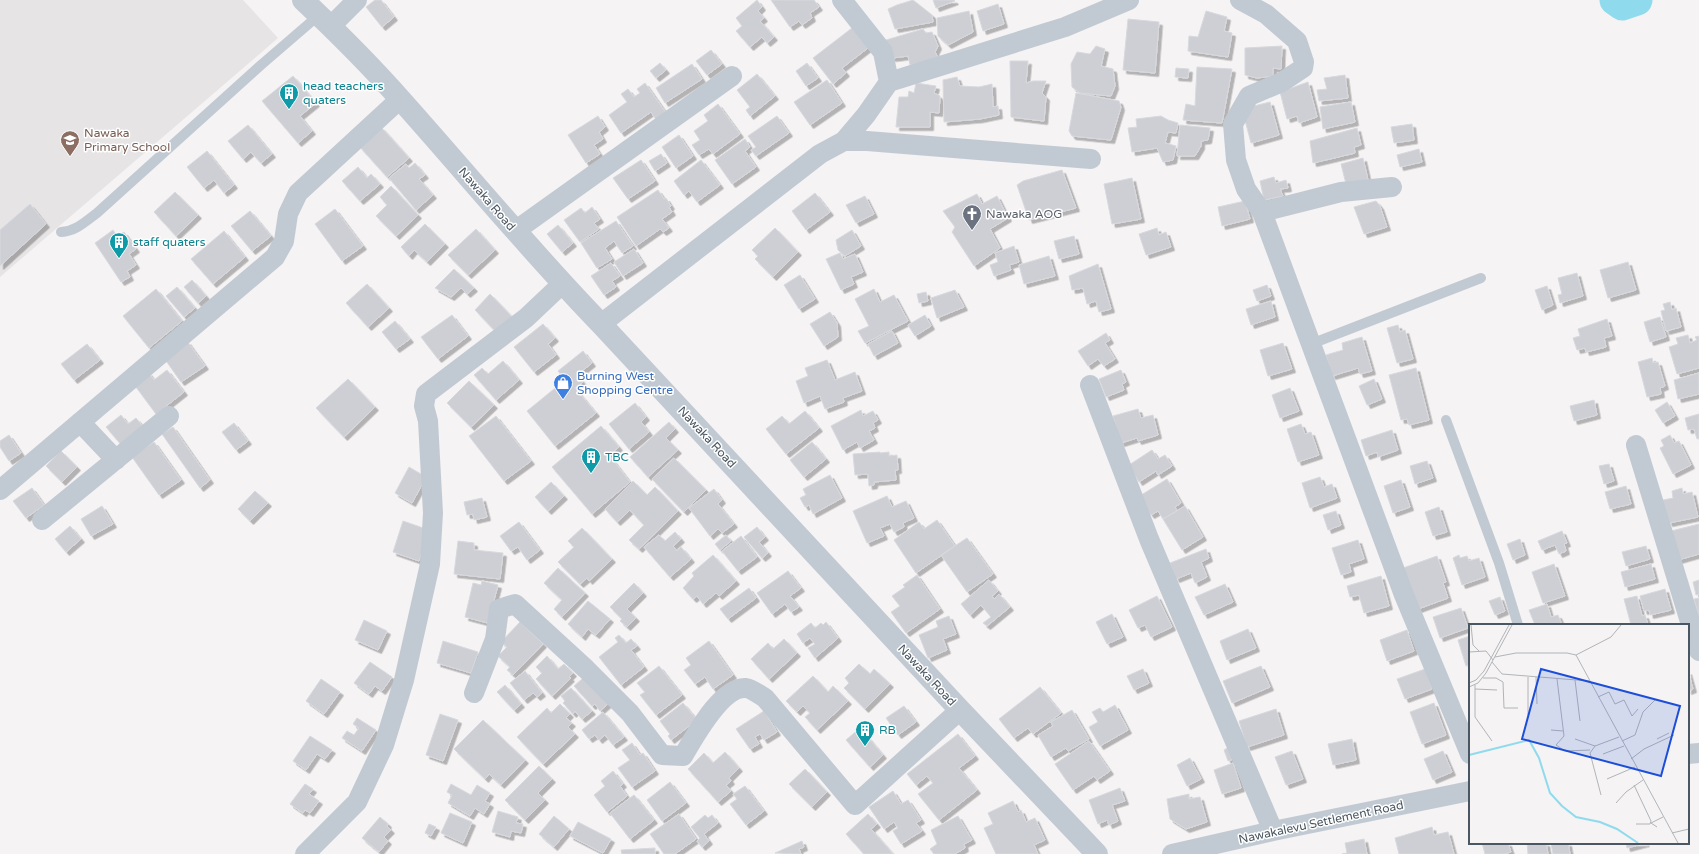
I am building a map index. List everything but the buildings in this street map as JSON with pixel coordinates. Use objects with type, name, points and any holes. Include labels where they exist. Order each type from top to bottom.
[{"type":"street","name":"Nawaka Road","points":[[303,0],[400,99],[562,284],[960,710],[1097,854]]},
{"type":"street","points":[[325,21],[357,0]]},
{"type":"street","points":[[842,0],[883,52],[889,82]]},
{"type":"street","points":[[601,324],[820,154],[844,141],[866,115],[889,82],[1065,27],[1129,0]]},
{"type":"street","points":[[1240,0],[1266,14],[1297,41],[1304,62],[1303,68],[1282,82],[1249,96],[1233,124],[1236,160],[1246,189],[1262,212],[1404,595],[1469,752]]},
{"type":"street","points":[[515,231],[732,76]]},
{"type":"street","points":[[0,490],[275,257],[284,241],[288,214],[298,193],[400,99]]},
{"type":"street","points":[[844,141],[867,141],[1091,158]]},
{"type":"street","points":[[1262,212],[1341,192],[1392,187]]},
{"type":"street","points":[[305,854],[357,802],[384,745],[404,680],[430,564],[433,513],[428,421],[424,406],[426,394],[526,318],[562,284]]},
{"type":"street","points":[[1090,385],[1149,539],[1273,831]]},
{"type":"street","points":[[42,520],[169,416]]},
{"type":"street","points":[[80,422],[116,460]]},
{"type":"street","points":[[1636,445],[1699,651]]},
{"type":"street","points":[[474,694],[495,639],[499,609],[515,604],[586,669],[630,713],[662,756],[682,756],[710,711],[733,691],[746,688],[765,698],[855,805],[960,710]]},
{"type":"street","points":[[1689,754],[1699,753]]},
{"type":"street","name":"Nawakalevu Settlement Road","points":[[1172,854],[1273,831],[1469,790]]},
{"type":"lane","points":[[61,232],[71,231],[82,225],[261,65],[325,21]]},
{"type":"lane","points":[[1311,344],[1481,278]]},
{"type":"lane","points":[[1446,420],[1499,563],[1518,624]]},
{"type":"shaded area","name":"Nawaka Primary School","points":[[0,0],[243,0],[278,38],[0,277]]},
{"type":"waterway","points":[[1615,0],[1622,5],[1637,0]]},
{"type":"place","name":"head teachers quaters","points":[[289,110]]},
{"type":"place","name":"Nawaka Primary School","points":[[70,157]]},
{"type":"place","name":"Nawaka AOG","points":[[972,231]]},
{"type":"place","name":"staff quaters","points":[[119,259]]},
{"type":"place","name":"Burning West Shopping Centre","points":[[563,400]]},
{"type":"place","name":"TBC","points":[[591,474]]},
{"type":"place","name":"RB","points":[[865,747]]}]
